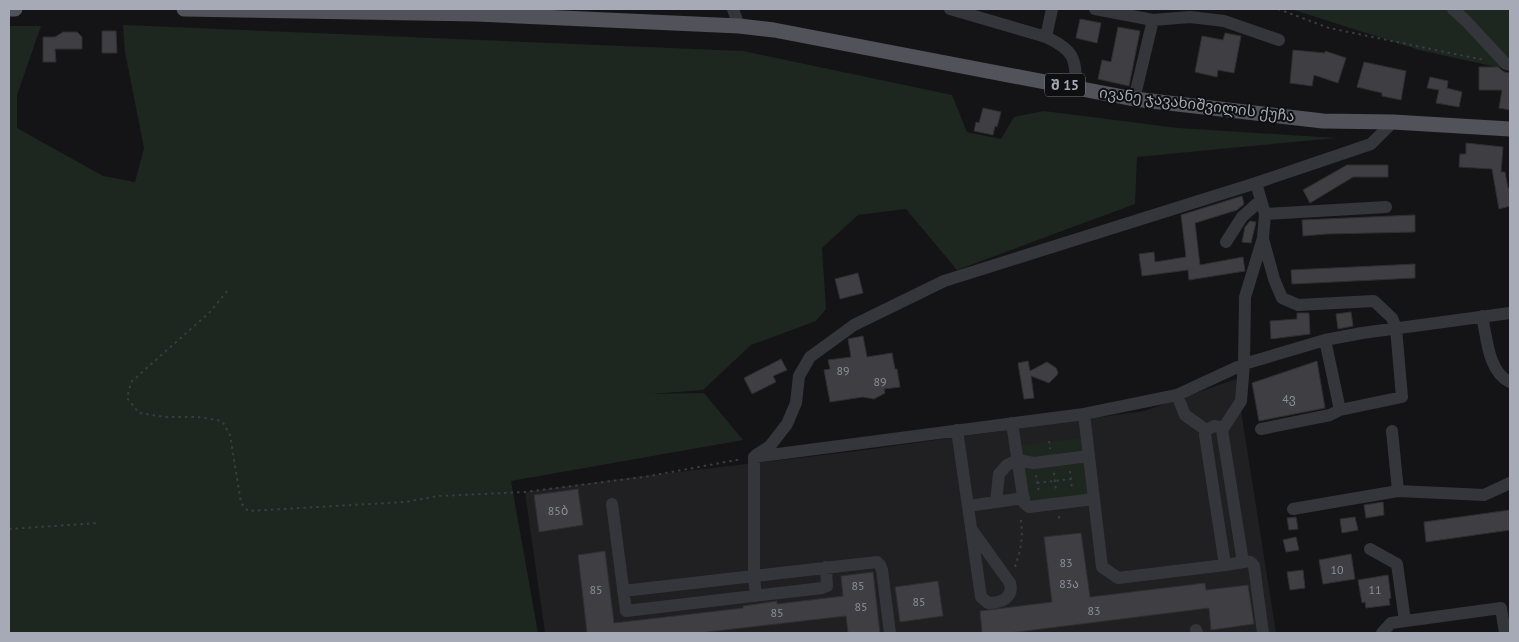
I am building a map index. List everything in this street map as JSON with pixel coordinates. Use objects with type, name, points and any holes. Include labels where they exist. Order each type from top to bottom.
[{"type":"main road","points":[[9,9],[15,9]]},
{"type":"main road","name":"შ 15","points":[[184,9],[476,11],[739,26]]},
{"type":"main road","name":"ივანე ჯავახიშვილის ქუჩა","points":[[739,26],[774,30],[1134,98],[1323,121],[1393,122],[1510,130]]},
{"type":"street","points":[[733,9],[739,26]]},
{"type":"street","points":[[950,9],[1046,37],[1059,44],[1070,54],[1076,65],[1076,88]]},
{"type":"street","points":[[1046,37],[1052,9]]},
{"type":"street","points":[[1096,9],[1153,20],[1190,17],[1224,21],[1278,40]]},
{"type":"street","points":[[1453,9],[1508,64]]},
{"type":"street","points":[[1134,98],[1153,20]]},
{"type":"street","points":[[754,457],[770,446],[787,424],[796,403],[799,376],[810,357],[854,325],[944,281],[1371,144],[1393,122]]},
{"type":"street","points":[[1231,564],[1241,560],[1242,556],[1222,430],[1241,401],[1244,364],[1245,297],[1263,238],[1265,214],[1256,182]]},
{"type":"street","points":[[1226,242],[1242,217],[1262,200]]},
{"type":"street","points":[[1265,214],[1386,207]]},
{"type":"street","points":[[1261,429],[1330,415],[1340,410],[1402,397],[1396,328],[1392,318],[1374,302],[1298,305],[1282,298],[1274,279],[1263,238]]},
{"type":"street","points":[[754,457],[1084,414],[1177,395],[1244,364],[1325,340],[1396,328],[1510,313]]},
{"type":"street","points":[[1482,316],[1491,360],[1502,378],[1510,382]]},
{"type":"street","points":[[1325,340],[1340,410]]},
{"type":"street","points":[[1177,395],[1185,415],[1206,430]]},
{"type":"street","points":[[1084,414],[1102,567],[1118,578],[1248,561],[1254,566],[1263,633]]},
{"type":"street","points":[[1012,423],[1017,460],[1019,499]]},
{"type":"street","points":[[1206,430],[1214,426],[1222,430]]},
{"type":"street","points":[[957,430],[981,597],[984,601],[994,603],[1003,600],[1010,595],[1011,589],[1007,579],[972,530]]},
{"type":"street","points":[[1206,430],[1205,435],[1231,564]]},
{"type":"street","points":[[1392,431],[1398,491]]},
{"type":"street","points":[[996,502],[999,474],[1008,465],[1017,460],[1034,463],[1089,456]]},
{"type":"street","points":[[754,457],[754,577],[756,596]]},
{"type":"street","points":[[1293,509],[1398,491],[1484,495],[1510,483]]},
{"type":"street","points":[[968,506],[1019,499],[1029,507],[1094,499]]},
{"type":"street","points":[[612,504],[626,611],[827,586],[826,567]]},
{"type":"street","points":[[1370,548],[1397,564],[1405,621]]},
{"type":"street","points":[[623,591],[754,577],[872,561],[880,565],[890,633]]},
{"type":"street","points":[[1382,633],[1391,623],[1501,608],[1505,633]]},
{"type":"path","points":[[1278,9],[1329,28],[1508,64]]},
{"type":"path","points":[[227,291],[210,312],[131,382],[127,398],[139,413],[165,417],[198,417],[222,421],[230,435],[241,503],[248,511],[406,502],[439,496],[525,492],[644,477],[754,457]]},
{"type":"path","points":[[1068,459],[1074,502]]},
{"type":"path","points":[[1034,463],[1041,506]]},
{"type":"path","points":[[1037,483],[1071,479]]},
{"type":"path","points":[[1007,579],[1019,555],[1022,530],[1019,499]]},
{"type":"path","points":[[9,529],[98,523]]},
{"type":"shaded area","points":[[1291,9],[1510,9],[1510,70],[1419,50]]},
{"type":"shaded area","points":[[123,25],[743,51],[952,95],[967,132],[1001,139],[1014,117],[1044,111],[1178,128],[1336,138],[1137,157],[1135,204],[957,270],[906,209],[858,215],[822,248],[826,309],[816,321],[751,345],[703,390],[651,394],[704,393],[743,440],[511,481],[538,633],[9,633],[9,26],[41,26],[17,95],[17,128],[103,176],[135,182],[144,148],[125,52]]},
{"type":"shaded area","points":[[1236,379],[1276,633],[545,633],[525,492],[857,451],[1144,411]]},
{"type":"shaded area","points":[[1086,437],[1094,499],[1029,507],[1016,446]]},
{"type":"building","points":[[1080,19],[1101,23],[1097,43],[1076,38]]},
{"type":"building","points":[[1118,27],[1140,31],[1129,86],[1098,79],[1102,60],[1111,62]]},
{"type":"building","points":[[102,31],[116,31],[117,53],[102,53]]},
{"type":"building","points":[[63,32],[77,32],[82,37],[82,49],[55,49],[56,62],[43,62],[43,37],[55,37]]},
{"type":"building","points":[[1225,33],[1241,36],[1234,73],[1218,70],[1217,77],[1195,72],[1202,36],[1223,40]]},
{"type":"building","points":[[1293,50],[1325,53],[1325,51],[1346,58],[1338,83],[1314,75],[1312,86],[1290,83]]},
{"type":"building","points":[[1364,62],[1406,71],[1401,100],[1382,96],[1382,93],[1357,87]]},
{"type":"building","points":[[1479,67],[1498,67],[1504,72],[1510,73],[1510,110],[1499,108],[1502,90],[1479,90]]},
{"type":"building","points":[[1430,77],[1448,81],[1447,88],[1462,92],[1459,107],[1436,103],[1439,90],[1427,88]]},
{"type":"building","points":[[983,108],[1001,112],[993,135],[974,131],[976,122],[979,123]]},
{"type":"building","points":[[1466,143],[1503,147],[1501,172],[1505,172],[1508,188],[1510,188],[1510,206],[1499,209],[1492,169],[1459,167],[1460,154],[1466,154]]},
{"type":"building","points":[[1347,165],[1388,165],[1388,177],[1353,177],[1310,203],[1303,190]]},
{"type":"building","points":[[1242,196],[1244,204],[1237,210],[1195,223],[1200,265],[1243,257],[1245,271],[1189,280],[1188,270],[1142,276],[1139,254],[1154,252],[1155,262],[1186,257],[1181,215]]},
{"type":"building","points":[[1415,215],[1415,232],[1303,236],[1302,220]]},
{"type":"building","points":[[1250,221],[1256,222],[1251,243],[1242,242],[1245,227]]},
{"type":"building","points":[[1415,264],[1415,278],[1292,284],[1291,270]]},
{"type":"building","points":[[858,273],[863,293],[840,299],[835,279]]},
{"type":"building","points":[[1351,312],[1353,326],[1338,329],[1336,314]]},
{"type":"building","points":[[1297,313],[1309,313],[1310,334],[1271,339],[1270,321],[1297,319]]},
{"type":"building","points":[[863,336],[867,357],[892,353],[900,387],[884,389],[885,393],[874,399],[863,397],[830,402],[824,370],[830,369],[828,360],[851,357],[848,339]]},
{"type":"building","points":[[781,359],[787,370],[773,376],[776,382],[752,394],[744,378]]},
{"type":"building","points":[[1028,361],[1030,371],[1047,362],[1056,368],[1058,372],[1049,383],[1031,376],[1034,398],[1024,399],[1018,363]]},
{"type":"building","points":[[1317,361],[1325,408],[1259,421],[1252,383]]},
{"type":"building","points":[[578,489],[583,525],[539,532],[534,495]]},
{"type":"building","points":[[1383,502],[1384,515],[1366,518],[1364,505]]},
{"type":"building","points":[[1510,510],[1510,530],[1426,542],[1424,522]]},
{"type":"building","points":[[1296,517],[1298,529],[1289,530],[1287,518]]},
{"type":"building","points":[[1355,517],[1358,530],[1342,533],[1340,519]]},
{"type":"building","points":[[1081,533],[1090,597],[1205,583],[1206,590],[1248,585],[1254,624],[1211,630],[1209,608],[1009,633],[982,633],[980,611],[1052,602],[1044,537]]},
{"type":"building","points":[[1296,537],[1299,550],[1286,552],[1283,540]]},
{"type":"building","points":[[605,551],[614,623],[743,608],[743,606],[777,601],[777,604],[843,596],[841,576],[873,572],[880,633],[848,633],[846,616],[699,633],[587,633],[578,555]]},
{"type":"building","points":[[1351,554],[1355,579],[1323,584],[1319,560]]},
{"type":"building","points":[[1303,570],[1305,588],[1290,590],[1287,572]]},
{"type":"building","points":[[1388,575],[1390,605],[1366,608],[1365,602],[1362,603],[1358,580]]},
{"type":"building","points":[[938,581],[943,616],[900,622],[895,587]]}]
